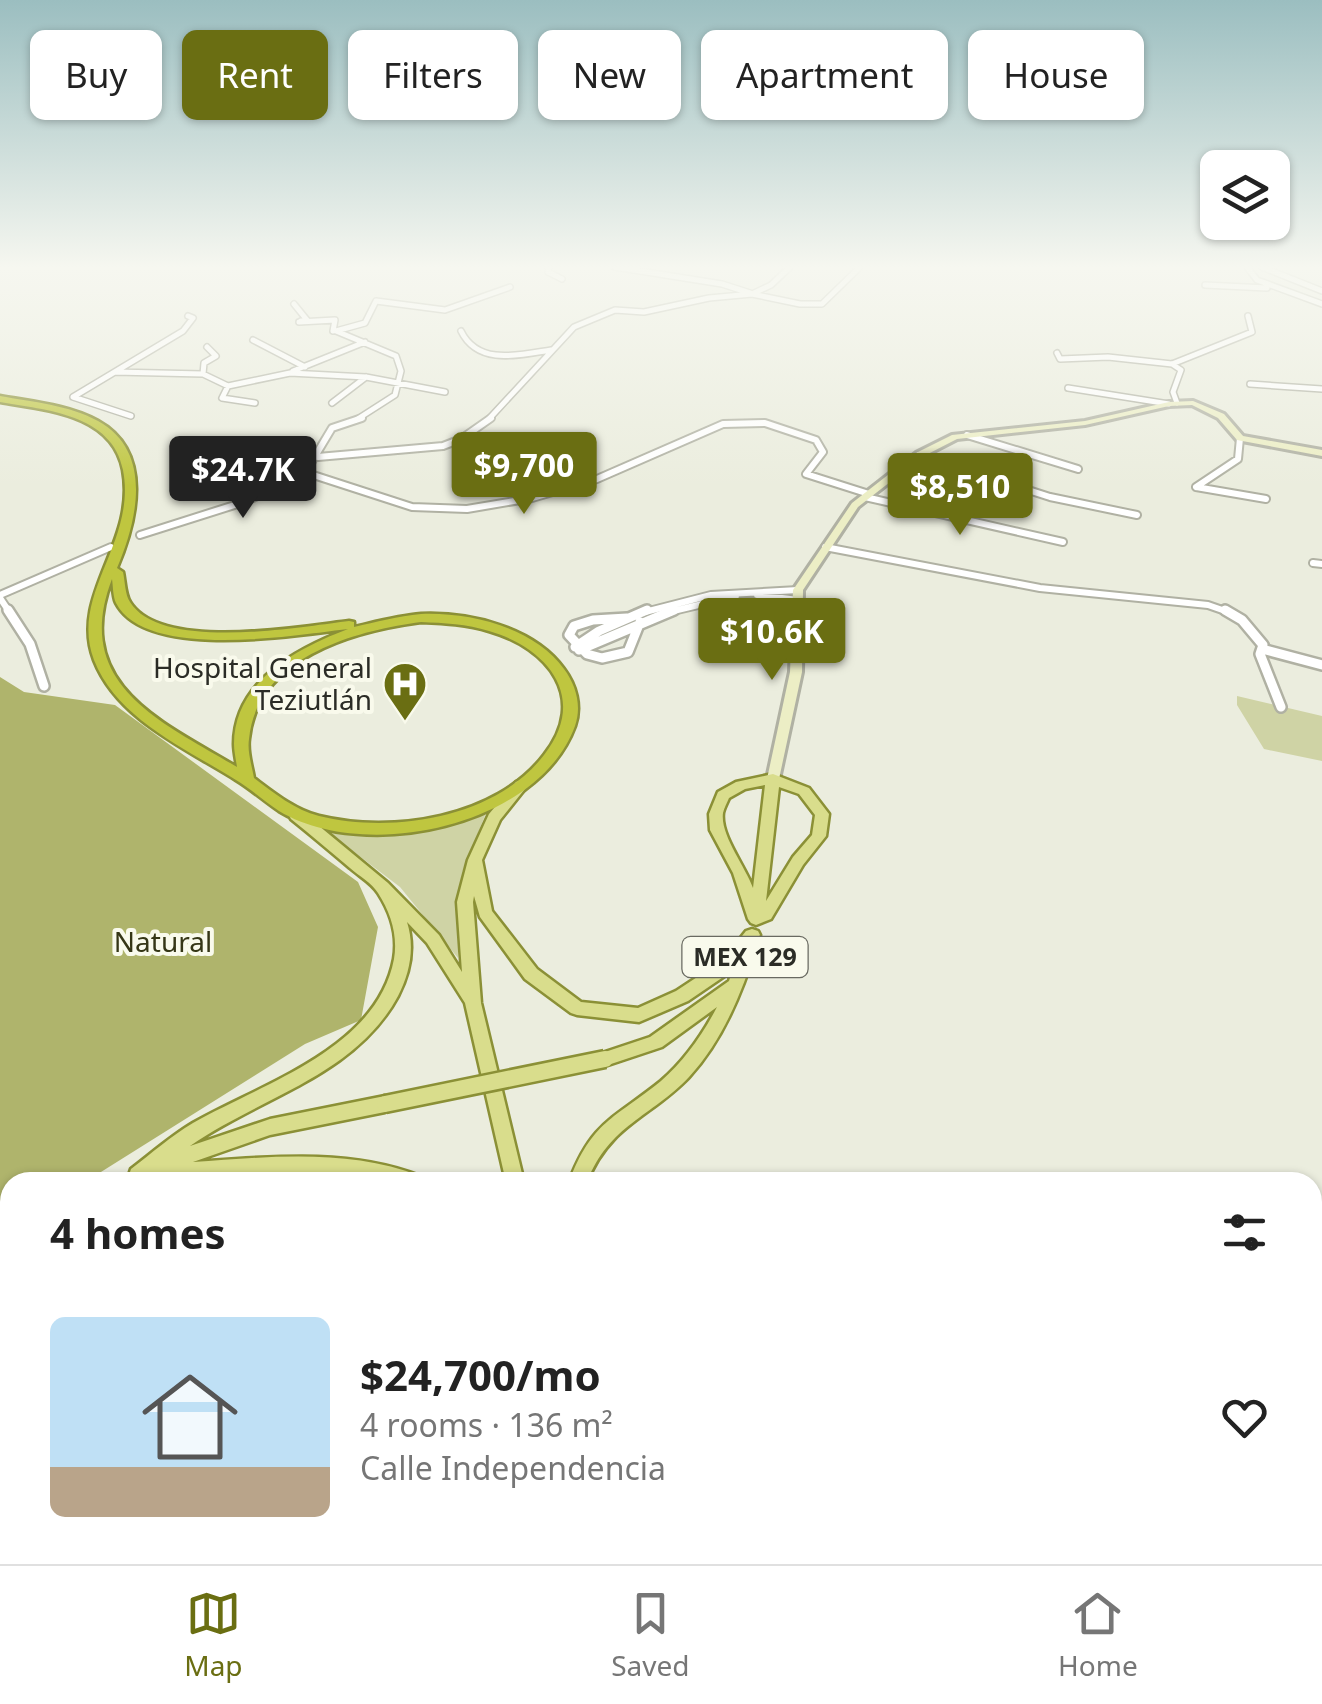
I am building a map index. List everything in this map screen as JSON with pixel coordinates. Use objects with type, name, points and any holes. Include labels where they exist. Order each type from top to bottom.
[{"type":"highway","points":[[0,399],[59,410],[92,423],[110,434],[123,453],[132,481],[132,502],[114,553],[94,632],[101,659],[117,691],[296,815],[354,826],[416,825],[472,810],[521,785],[559,745],[570,720],[570,690],[560,669],[540,650],[511,633],[475,622],[421,618],[209,637],[184,635],[136,620],[118,600],[114,553]]},
{"type":"highway","points":[[247,780],[240,750],[242,723],[260,690],[286,664],[338,635],[382,623]]},
{"type":"main road","points":[[773,778],[796,672],[798,595],[825,548],[867,496],[920,455],[955,437],[1086,422],[1193,402],[1221,416],[1240,438],[1322,453]]},
{"type":"main road","points":[[475,860],[485,913],[531,974],[576,1008],[639,1015],[682,996],[729,965],[766,916],[798,860],[819,836],[822,814],[804,791],[773,778],[723,795],[716,814],[717,830],[740,873],[754,927]]},
{"type":"main road","name":"MEX 129","points":[[149,1172],[226,1140],[605,1059],[656,1042],[736,985],[754,927],[773,778]]},
{"type":"main road","points":[[513,1172],[473,1002],[465,902],[475,860],[494,818],[521,785]]},
{"type":"main road","points":[[296,815],[384,887],[433,939],[473,1002]]},
{"type":"main road","points":[[141,1172],[198,1130],[308,1073],[359,1034],[387,998],[401,967],[401,926],[384,887]]},
{"type":"main road","points":[[581,1172],[614,1122],[682,1073],[725,1012],[736,985]]},
{"type":"main road","points":[[213,1172],[260,1168],[398,1172]]},
{"type":"street","points":[[131,416],[73,398],[167,340]]},
{"type":"street","points":[[253,340],[304,368]]},
{"type":"street","points":[[467,340],[476,350],[503,357],[553,350]]},
{"type":"street","points":[[318,458],[422,450],[461,439],[482,426],[562,340]]},
{"type":"street","points":[[1172,364],[1232,340]]},
{"type":"street","points":[[114,372],[203,374],[228,386],[290,373],[365,342],[396,356],[404,372],[403,380],[381,410],[327,433],[318,458],[304,472],[255,498],[140,536]]},
{"type":"street","points":[[203,374],[204,363],[216,356],[208,347]]},
{"type":"street","points":[[1057,353],[1060,360],[1122,358],[1172,364],[1181,370],[1172,392],[1173,403],[1068,388]]},
{"type":"street","points":[[290,373],[403,380],[445,392]]},
{"type":"street","points":[[332,403],[366,377]]},
{"type":"street","points":[[1250,384],[1322,389]]},
{"type":"street","points":[[228,386],[222,398],[254,403]]},
{"type":"street","points":[[304,472],[412,507],[455,510],[577,487],[648,460],[724,423],[758,422],[816,440],[823,452],[806,474],[867,496],[1063,542]]},
{"type":"street","points":[[968,435],[1078,469]]},
{"type":"street","points":[[1240,438],[1238,458],[1196,487],[1266,499]]},
{"type":"street","points":[[920,455],[1050,496],[1137,516]]},
{"type":"street","points":[[825,548],[1040,588],[1208,605],[1242,620],[1256,634],[1281,707]]},
{"type":"street","points":[[44,686],[30,644],[0,597],[114,553]]},
{"type":"street","points":[[577,648],[637,620],[729,597],[798,595]]},
{"type":"street","points":[[593,620],[637,620],[628,652],[611,660],[589,657],[569,635],[574,626],[593,620]]},
{"type":"street","points":[[1262,649],[1322,665]]},
{"type":"green space","name":"Natural","points":[[0,677],[24,692],[115,705],[358,882],[378,927],[361,1020],[305,1044],[101,1172],[0,1172]]},
{"type":"green space","points":[[1237,696],[1322,716],[1322,761],[1264,749],[1237,705]]},
{"type":"green space","points":[[488,808],[462,873],[458,958],[400,887],[325,830],[387,832]]},
{"type":"place","name":"Hospital General Teziutlán","points":[[405,722]]}]
